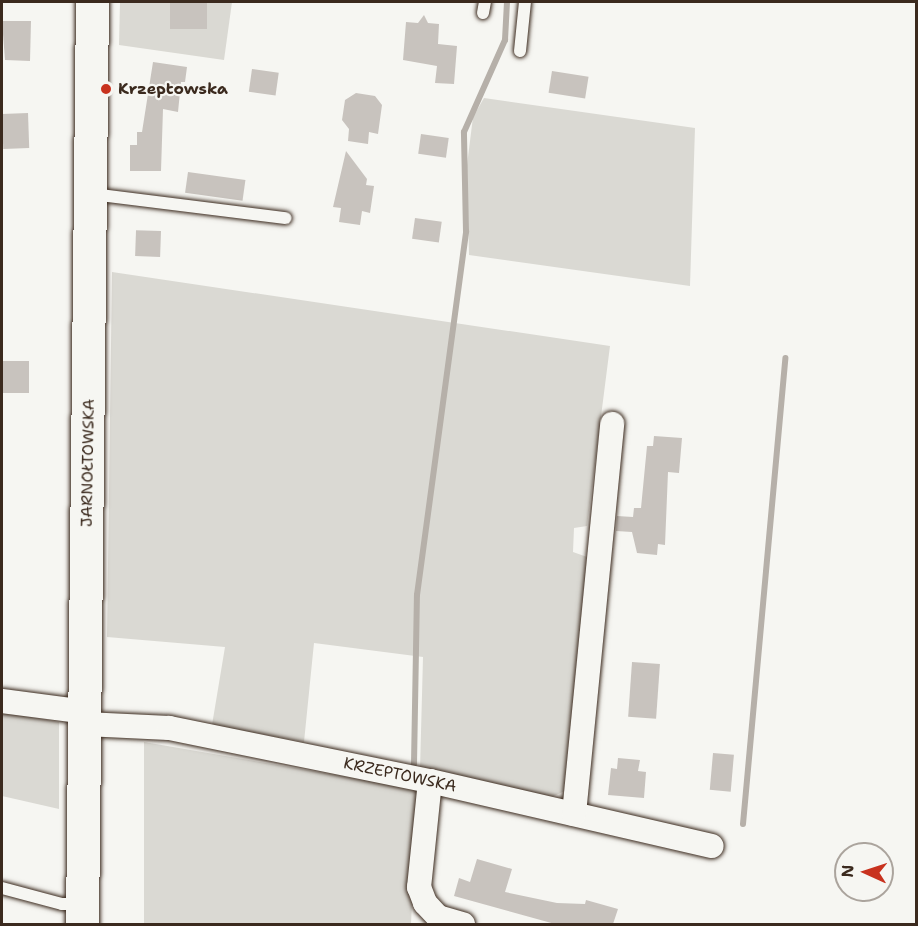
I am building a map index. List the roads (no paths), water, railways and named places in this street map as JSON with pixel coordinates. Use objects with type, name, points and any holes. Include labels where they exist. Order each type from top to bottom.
[{"type":"street","name":"JARNOŁTOWSKA","points":[[82,914],[93,2]]},
{"type":"street","points":[[574,814],[612,424]]},
{"type":"street","name":"KRZEPTOWSKA","points":[[2,700],[85,718],[169,728],[430,781],[712,846]]},
{"type":"street","points":[[430,781],[419,887],[425,903],[438,917],[463,924]]},
{"type":"lane","points":[[520,51],[525,2]]},
{"type":"lane","points":[[91,194],[286,218]]},
{"type":"lane","points":[[2,888],[62,904],[82,914]]},
{"type":"waterway","points":[[414,764],[417,595],[466,231],[464,132],[505,40],[507,2]]},
{"type":"waterway","points":[[743,824],[785,358]]},
{"type":"place","name":"Krzeptowska","points":[[106,89]]}]
